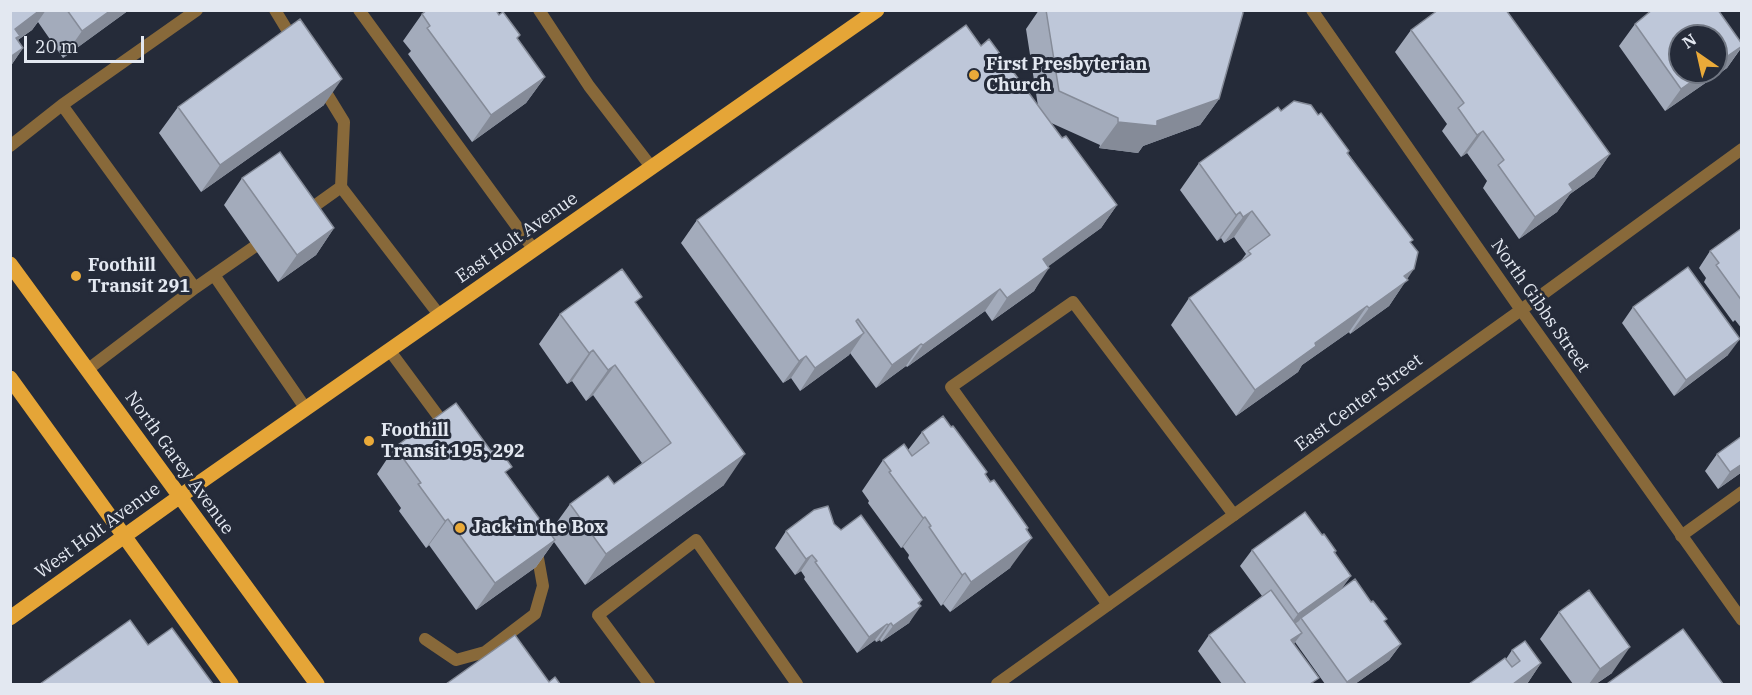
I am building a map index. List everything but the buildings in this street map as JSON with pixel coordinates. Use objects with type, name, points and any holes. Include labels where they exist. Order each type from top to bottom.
[{"type":"main road","name":"East Holt Avenue","points":[[179,497],[877,10]]},
{"type":"main road","name":"North Garey Avenue","points":[[10,264],[316,684]]},
{"type":"main road","points":[[10,378],[231,684]]},
{"type":"main road","name":"West Holt Avenue","points":[[10,618],[179,497]]},
{"type":"street","points":[[10,146],[62,105],[196,10]]},
{"type":"street","points":[[275,10],[300,51]]},
{"type":"street","points":[[359,10],[534,250]]},
{"type":"street","points":[[539,10],[590,86],[652,168]]},
{"type":"street","name":"North Gibbs Street","points":[[1312,10],[1521,310],[1742,620]]},
{"type":"street","points":[[313,71],[344,122],[341,187],[440,316]]},
{"type":"street","points":[[62,105],[195,288]]},
{"type":"street","name":"East Center Street","points":[[997,684],[1521,310],[1742,149]]},
{"type":"street","points":[[292,221],[341,187]]},
{"type":"street","points":[[87,370],[195,288],[254,247]]},
{"type":"street","points":[[214,275],[306,410]]},
{"type":"street","points":[[1108,605],[951,387],[1073,302],[1234,515]]},
{"type":"street","points":[[390,351],[454,438]]},
{"type":"street","points":[[1681,536],[1742,492]]},
{"type":"street","points":[[425,639],[456,660],[485,652],[535,614],[543,586],[537,558],[526,540]]},
{"type":"street","points":[[648,684],[598,615],[696,540],[797,684]]},
{"type":"place","name":"First Presbyterian Church","points":[[974,75]]},
{"type":"place","name":"Foothill Transit 291","points":[[76,276]]},
{"type":"place","name":"Foothill Transit 195, 292","points":[[369,441]]},
{"type":"place","name":"Jack in the Box","points":[[460,528]]}]
